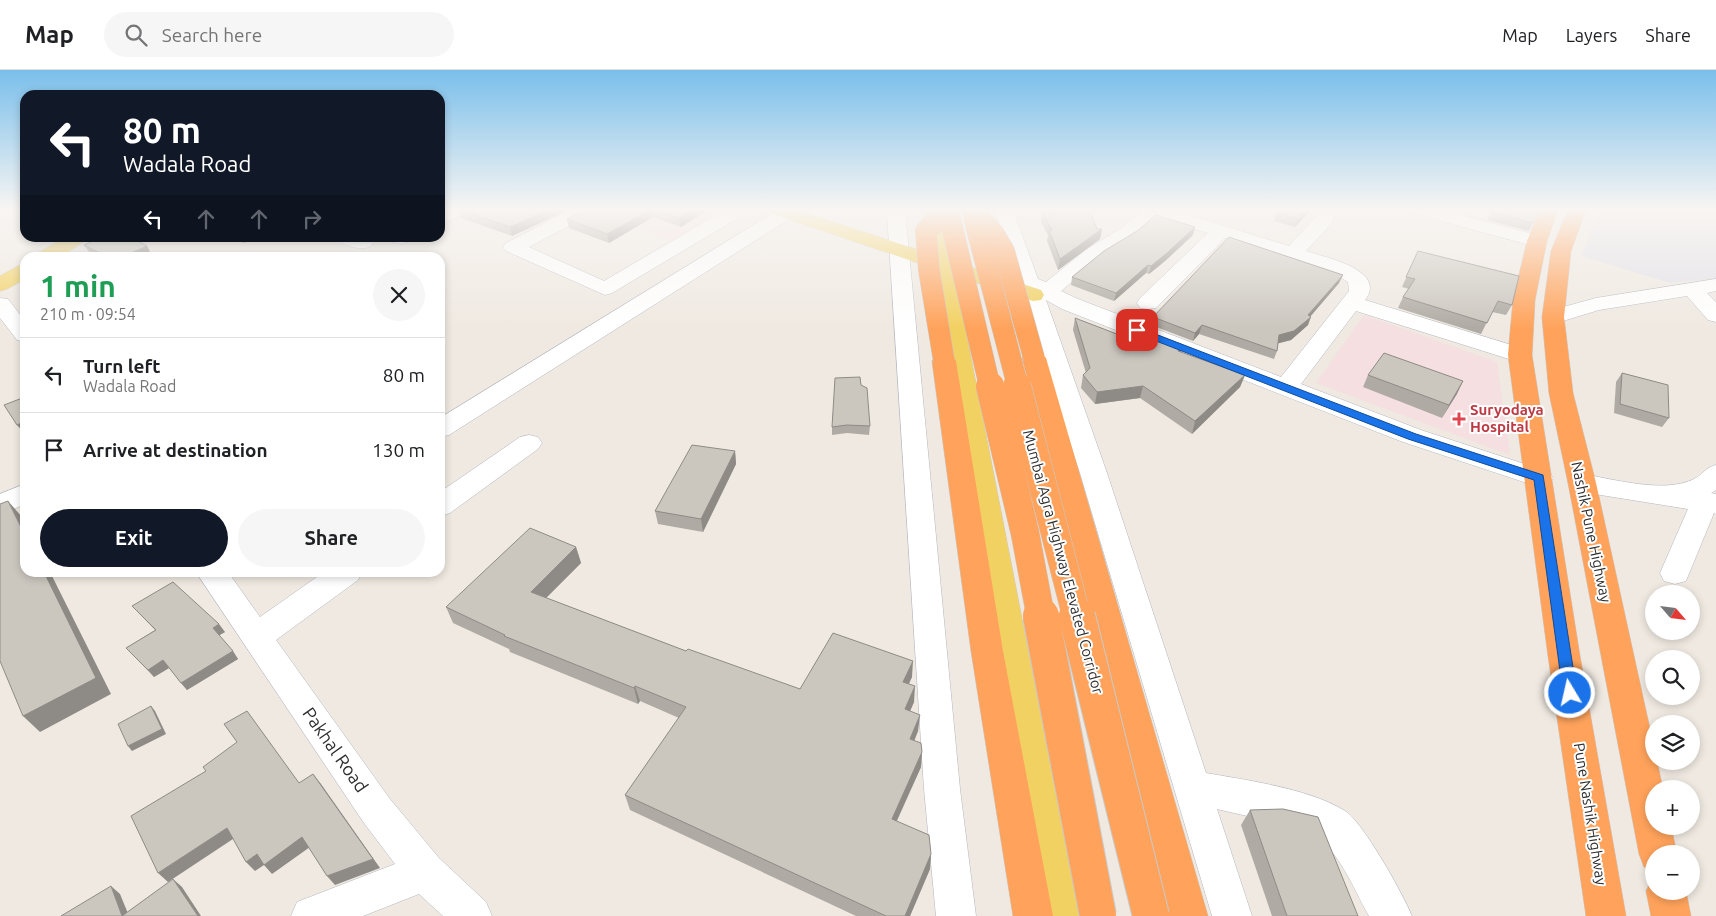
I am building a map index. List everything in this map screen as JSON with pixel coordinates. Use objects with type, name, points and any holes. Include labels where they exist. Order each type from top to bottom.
[{"type":"highway","points":[[927,249],[987,650],[1033,916]]},
{"type":"highway","name":"Mumbai Agra Highway Elevated Corridor","points":[[957,249],[1025,533],[1098,916]]},
{"type":"highway","name":"Mumbai Agra Highway Elevated Corridor","points":[[982,249],[1101,711],[1151,916]]},
{"type":"highway","points":[[1003,249],[1188,916]]},
{"type":"highway","name":"Pune Nashik Highway","points":[[1535,249],[1524,300],[1520,355],[1564,656],[1606,916]]},
{"type":"highway","name":"Nashik Pune Highway","points":[[1562,249],[1553,317],[1561,393],[1582,483],[1656,845]]},
{"type":"highway","points":[[1668,900],[1671,916]]},
{"type":"main road","points":[[913,249],[1023,285]]},
{"type":"main road","points":[[940,249],[1060,916]]},
{"type":"main road","points":[[1004,249],[1023,285],[1169,916]]},
{"type":"main road","points":[[0,285],[20,273]]},
{"type":"street","points":[[518,249],[605,289],[672,249]]},
{"type":"street","points":[[445,426],[722,249]]},
{"type":"street","points":[[900,249],[942,789],[956,916]]},
{"type":"street","points":[[1014,249],[1023,285],[1136,607],[1232,916]]},
{"type":"street","points":[[1023,285],[1099,249]]},
{"type":"street","points":[[1148,303],[1202,249]]},
{"type":"street","points":[[1281,249],[1341,269],[1355,276],[1360,284],[1360,292],[1286,387]]},
{"type":"street","points":[[1293,253],[1296,249]]},
{"type":"street","points":[[1023,285],[1412,436],[1539,478]]},
{"type":"street","points":[[1553,317],[1596,304],[1716,285]]},
{"type":"street","points":[[1691,288],[1716,315]]},
{"type":"street","points":[[1352,303],[1520,355]]},
{"type":"street","points":[[0,304],[20,329]]},
{"type":"street","points":[[445,502],[528,443]]},
{"type":"street","points":[[1664,496],[1704,486],[1716,474]]},
{"type":"street","points":[[1582,483],[1711,503],[1674,573]]},
{"type":"street","points":[[0,505],[20,496]]},
{"type":"street","name":"Pakhal Road","points":[[214,577],[377,811],[425,872],[472,916]]},
{"type":"street","points":[[256,637],[340,577]]},
{"type":"street","points":[[1192,788],[1241,796],[1314,814],[1333,824],[1345,836],[1392,916]]},
{"type":"street","points":[[311,916],[425,872]]},
{"type":"shaded area","points":[[1584,249],[1716,249],[1716,278],[1670,283],[1581,256]]},
{"type":"shaded area","name":"Suryodaya Hospital","points":[[1364,315],[1497,362],[1510,455],[1316,383]]},
{"type":"building","points":[[93,249],[139,249],[134,252],[97,252]]},
{"type":"building","points":[[1056,249],[1073,249],[1060,259]]},
{"type":"building","points":[[1171,249],[1151,266],[1148,265],[1116,293],[1072,277],[1104,251]]},
{"type":"building","points":[[1217,249],[1266,249],[1343,275],[1308,315],[1311,317],[1294,331],[1279,335],[1277,351],[1202,325],[1195,333],[1153,317]]},
{"type":"building","points":[[1418,251],[1519,276],[1512,305],[1498,301],[1487,323],[1403,297],[1415,279],[1406,277]]},
{"type":"building","points":[[1075,318],[1122,336],[1130,327],[1138,330],[1139,328],[1183,345],[1178,351],[1245,375],[1195,421],[1143,386],[1097,392],[1083,375],[1090,368]]},
{"type":"building","points":[[1384,353],[1463,381],[1449,405],[1368,375]]},
{"type":"building","points":[[1622,373],[1668,385],[1669,418],[1620,404]]},
{"type":"building","points":[[860,377],[861,385],[867,388],[870,426],[847,425],[832,427],[835,378]]},
{"type":"building","points":[[20,399],[20,424],[17,425],[4,405]]},
{"type":"building","points":[[692,445],[735,451],[701,519],[655,511]]},
{"type":"building","points":[[8,501],[20,525],[20,577],[46,577],[96,678],[23,716],[0,661],[0,504]]},
{"type":"building","points":[[530,528],[576,547],[531,592],[686,651],[688,649],[800,689],[833,633],[913,661],[903,682],[915,686],[905,709],[920,715],[910,739],[921,743],[922,752],[892,819],[929,835],[931,854],[905,916],[886,916],[625,795],[686,707],[504,636],[446,607]]},
{"type":"building","points":[[173,582],[219,624],[213,628],[233,651],[181,683],[163,660],[148,670],[126,648],[156,630],[132,606]]},
{"type":"building","points":[[151,706],[162,729],[128,746],[118,724]]},
{"type":"building","points":[[247,711],[299,783],[313,774],[373,859],[327,876],[302,837],[264,865],[257,854],[246,862],[227,828],[158,873],[131,816],[206,771],[203,767],[237,742],[224,724]]},
{"type":"building","points":[[1283,809],[1318,817],[1358,916],[1287,916],[1250,810]]},
{"type":"building","points":[[173,879],[198,916],[122,916]]},
{"type":"building","points":[[111,886],[122,916],[61,916]]},
{"type":"place","name":"Suryodaya Hospital","points":[[1459,419]]},
{"type":"route","points":[[1137,330],[1412,436],[1539,478],[1570,693]]}]
